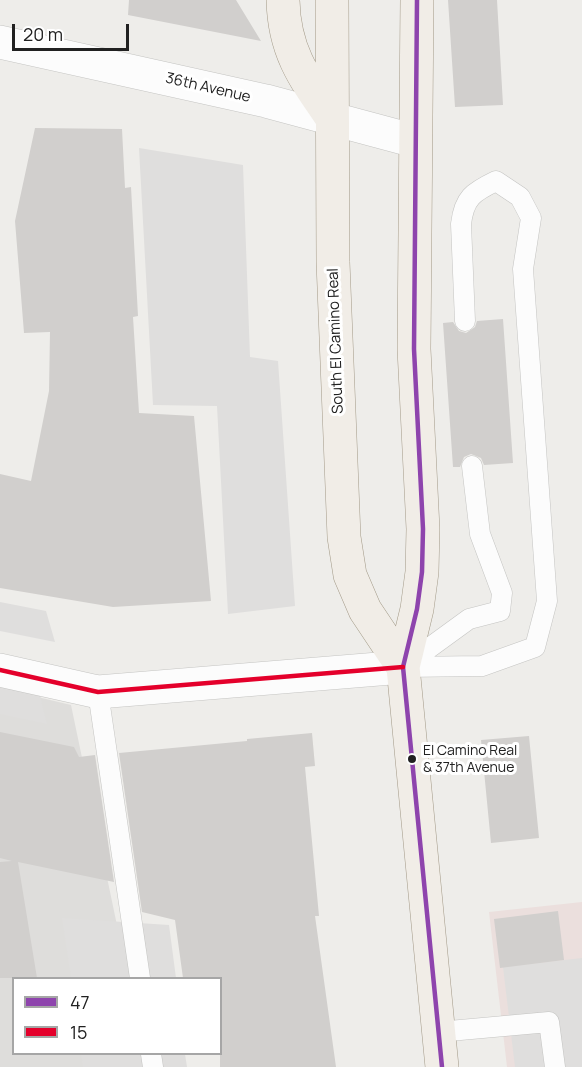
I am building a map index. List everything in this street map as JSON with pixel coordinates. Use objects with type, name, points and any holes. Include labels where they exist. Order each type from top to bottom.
[{"type":"main road","points":[[283,0],[289,42],[299,70],[332,118]]},
{"type":"main road","name":"South El Camino Real","points":[[332,0],[333,262],[344,537],[350,575],[365,610],[402,667]]},
{"type":"main road","name":"South El Camino Real","points":[[417,3],[414,349],[423,529],[422,572],[417,609],[402,667],[442,1067]]},
{"type":"street","name":"36th Avenue","points":[[0,42],[188,82],[415,141]]},
{"type":"street","points":[[0,670],[98,692],[402,667]]},
{"type":"lane","points":[[402,667],[482,666],[535,647],[548,601],[523,269],[531,218],[520,197],[496,181],[475,191],[463,208],[461,224],[465,321]]},
{"type":"lane","points":[[402,667],[469,619],[500,611],[502,593],[480,534],[472,466]]},
{"type":"lane","points":[[98,692],[140,977]]},
{"type":"lane","points":[[438,1032],[549,1022],[555,1067]]},
{"type":"shaded area","points":[[139,148],[243,165],[250,357],[278,361],[295,606],[228,614],[217,406],[153,405]]},
{"type":"shaded area","points":[[0,602],[46,611],[55,642],[0,631]]},
{"type":"shaded area","points":[[0,683],[39,691],[47,724],[0,714]]},
{"type":"shaded area","points":[[0,688],[71,705],[128,977],[12,977],[12,1055],[144,1055],[147,1067],[0,1067]]},
{"type":"shaded area","points":[[582,902],[582,1067],[507,1067],[489,912]]},
{"type":"shaded area","points":[[62,918],[169,925],[176,977],[71,977]]},
{"type":"shaded area","points":[[582,958],[582,1067],[515,1067],[503,967]]},
{"type":"shaded area","points":[[81,1055],[185,1055],[187,1067],[83,1067]]},
{"type":"building","points":[[129,0],[236,0],[261,41],[128,15]]},
{"type":"building","points":[[448,0],[497,0],[503,105],[455,107]]},
{"type":"building","points":[[35,128],[122,129],[125,188],[131,187],[138,316],[133,317],[139,413],[194,416],[211,601],[113,607],[0,588],[0,474],[31,481],[49,391],[50,332],[24,333],[15,221]]},
{"type":"building","points":[[503,319],[513,463],[484,465],[481,458],[471,454],[464,457],[460,467],[453,467],[443,323],[453,322],[459,331],[466,333],[475,327],[477,321]]},
{"type":"building","points":[[0,732],[74,747],[79,757],[95,755],[114,882],[18,862],[37,977],[0,978],[0,862],[12,861],[0,858]]},
{"type":"building","points":[[312,733],[315,766],[305,767],[319,916],[315,916],[336,1067],[220,1067],[222,977],[183,977],[175,920],[142,912],[119,753],[247,741],[247,739]]},
{"type":"building","points":[[529,736],[539,838],[491,843],[481,740]]},
{"type":"building","points":[[558,911],[564,960],[500,968],[494,919]]},
{"type":"transit line","name":"47","points":[[417,0],[414,349],[423,529],[422,572],[417,609],[403,667],[442,1067]]},
{"type":"transit line","name":"15","points":[[0,670],[98,692],[403,667]]},
{"type":"place","name":"El Camino Real & 37th Avenue","points":[[412,759]]}]
